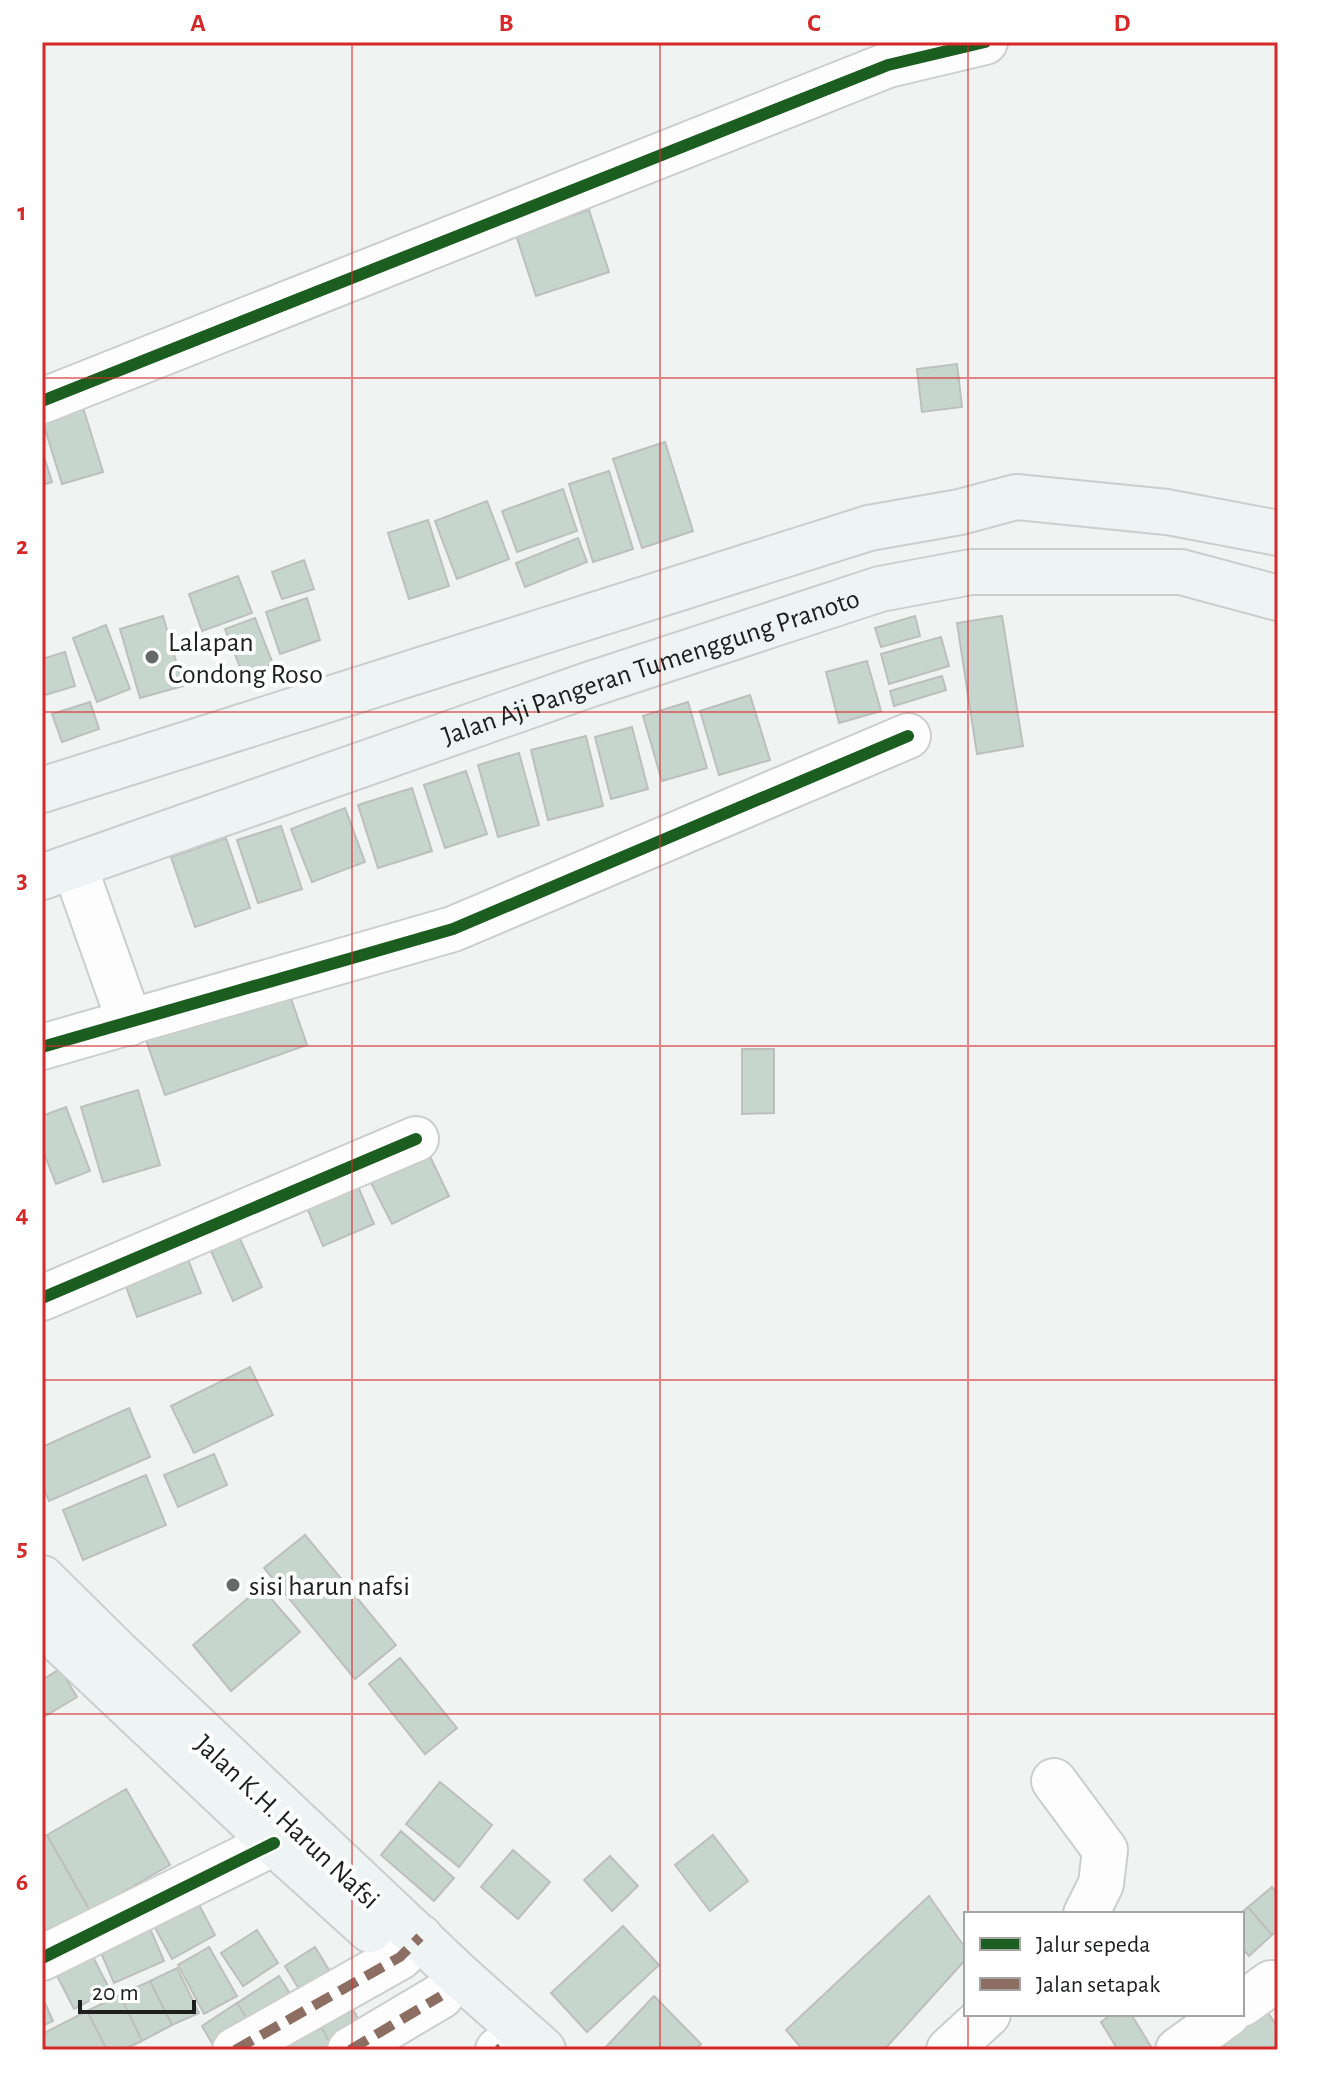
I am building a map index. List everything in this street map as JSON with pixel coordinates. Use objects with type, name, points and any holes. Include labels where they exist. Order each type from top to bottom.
[{"type":"main road","points":[[42,790],[869,528],[960,512],[1016,497],[1167,512],[1278,533]]},
{"type":"main road","name":"Jalan Aji Pangeran Tumenggung Pranoto","points":[[58,872],[588,685],[880,589],[971,572],[1181,572],[1278,598]]},
{"type":"main road","name":"Jalan K.H. Harun Nafsi","points":[[42,1578],[511,2050]]},
{"type":"main road","name":"Jalan K.H. Harun Nafsi","points":[[42,1624],[274,1843],[410,1947],[441,1996],[511,2050]]},
{"type":"street","points":[[42,401],[888,65],[985,42]]},
{"type":"street","points":[[42,1047],[453,929],[908,736]]},
{"type":"street","points":[[58,872],[130,1023]]},
{"type":"street","points":[[42,1298],[416,1139]]},
{"type":"street","points":[[1054,1781],[1105,1850],[1101,1884],[1087,1912]]},
{"type":"street","points":[[42,1958],[274,1843]]},
{"type":"street","points":[[235,2050],[410,1947]]},
{"type":"street","points":[[350,2050],[441,1996]]},
{"type":"street","points":[[949,2050],[986,2016]]},
{"type":"street","points":[[1178,2050],[1225,2016]]},
{"type":"building","points":[[589,210],[609,272],[536,296],[516,235]]},
{"type":"building","points":[[957,364],[962,407],[922,412],[917,369]]},
{"type":"building","points":[[81,401],[103,472],[62,484],[42,419]]},
{"type":"building","points":[[665,442],[693,531],[642,548],[613,459]]},
{"type":"building","points":[[42,450],[52,482],[42,485]]},
{"type":"building","points":[[609,471],[633,549],[593,562],[569,484]]},
{"type":"building","points":[[563,489],[577,531],[517,552],[502,511]]},
{"type":"building","points":[[487,501],[509,559],[457,579],[435,521]]},
{"type":"building","points":[[428,520],[449,586],[409,599],[388,533]]},
{"type":"building","points":[[578,538],[587,562],[525,587],[516,563]]},
{"type":"building","points":[[304,560],[314,589],[282,599],[272,572]]},
{"type":"building","points":[[238,576],[252,613],[202,631],[189,594]]},
{"type":"building","points":[[307,598],[320,640],[280,654],[266,612]]},
{"type":"building","name":"Lalapan Condong Roso","points":[[163,616],[183,686],[140,698],[120,629]]},
{"type":"building","points":[[915,616],[920,636],[881,647],[875,628]]},
{"type":"building","points":[[1002,616],[1023,746],[977,754],[957,623]]},
{"type":"building","points":[[255,618],[273,664],[243,675],[225,629]]},
{"type":"building","points":[[106,625],[130,689],[97,702],[73,638]]},
{"type":"building","points":[[941,637],[949,666],[889,684],[881,654]]},
{"type":"building","points":[[65,652],[75,686],[42,696],[42,659]]},
{"type":"building","points":[[867,661],[881,711],[839,723],[826,672]]},
{"type":"building","points":[[942,676],[946,690],[894,706],[890,691]]},
{"type":"building","points":[[750,695],[770,760],[719,775],[700,711]]},
{"type":"building","points":[[90,702],[99,729],[62,742],[52,714]]},
{"type":"building","points":[[688,702],[707,768],[662,781],[643,716]]},
{"type":"building","points":[[632,727],[648,789],[611,799],[595,737]]},
{"type":"building","points":[[586,736],[603,806],[548,820],[531,750]]},
{"type":"building","points":[[519,753],[539,825],[498,837],[478,765]]},
{"type":"building","points":[[466,771],[487,834],[445,848],[424,785]]},
{"type":"building","points":[[412,788],[432,851],[378,868],[358,805]]},
{"type":"building","points":[[345,808],[365,862],[312,882],[291,829]]},
{"type":"building","points":[[281,826],[302,889],[258,903],[237,840]]},
{"type":"building","points":[[226,838],[250,908],[195,927],[171,857]]},
{"type":"building","points":[[286,984],[307,1045],[165,1095],[144,1034]]},
{"type":"building","points":[[742,1049],[774,1049],[774,1113],[742,1114]]},
{"type":"building","points":[[138,1090],[160,1165],[103,1182],[81,1107]]},
{"type":"building","points":[[66,1107],[90,1171],[56,1184],[42,1148],[42,1116]]},
{"type":"building","points":[[424,1144],[449,1196],[392,1224],[366,1173]]},
{"type":"building","points":[[356,1182],[374,1224],[323,1246],[305,1203]]},
{"type":"building","points":[[235,1228],[262,1287],[233,1301],[207,1242]]},
{"type":"building","points":[[186,1254],[201,1293],[137,1317],[123,1278]]},
{"type":"building","points":[[250,1367],[273,1415],[194,1453],[171,1406]]},
{"type":"building","points":[[129,1408],[150,1457],[49,1501],[42,1485],[42,1447]]},
{"type":"building","points":[[214,1454],[227,1485],[178,1507],[164,1475]]},
{"type":"building","points":[[146,1475],[166,1525],[83,1560],[63,1510]]},
{"type":"building","points":[[305,1535],[396,1645],[355,1679],[264,1568]]},
{"type":"building","points":[[261,1587],[300,1632],[231,1691],[193,1645]]},
{"type":"building","points":[[400,1658],[457,1728],[425,1754],[369,1684]]},
{"type":"building","points":[[60,1669],[77,1697],[42,1718],[42,1680]]},
{"type":"building","points":[[440,1782],[492,1825],[459,1867],[406,1824]]},
{"type":"building","points":[[126,1789],[170,1865],[90,1911],[47,1835]]},
{"type":"building","points":[[401,1831],[454,1878],[434,1901],[381,1855]]},
{"type":"building","points":[[47,1835],[90,1911],[42,1939],[42,1837]]},
{"type":"building","points":[[713,1835],[748,1881],[710,1911],[675,1865]]},
{"type":"building","points":[[513,1850],[550,1882],[518,1919],[481,1887]]},
{"type":"building","points":[[610,1856],[638,1886],[612,1911],[584,1880]]},
{"type":"building","points":[[1272,1887],[1278,1895],[1278,1931],[1272,1935],[1248,1907]]},
{"type":"building","points":[[929,1896],[964,1946],[964,1961],[884,2050],[803,2050],[786,2030]]},
{"type":"building","points":[[198,1903],[215,1935],[172,1959],[154,1926]]},
{"type":"building","points":[[1248,1907],[1272,1935],[1249,1956],[1244,1950],[1242,1912]]},
{"type":"building","points":[[149,1926],[164,1961],[114,1983],[99,1948]]},
{"type":"building","points":[[623,1926],[659,1965],[587,2032],[551,1993]]},
{"type":"building","points":[[257,1930],[278,1963],[243,1986],[221,1953]]},
{"type":"building","points":[[209,1947],[237,1996],[204,2014],[178,1965]]},
{"type":"building","points":[[315,1947],[337,1983],[307,2002],[285,1966]]},
{"type":"building","points":[[91,1953],[110,1990],[74,2009],[55,1972]]},
{"type":"building","points":[[177,1968],[199,2013],[172,2025],[150,1981]]},
{"type":"building","points":[[279,1976],[297,2005],[255,2031],[237,2003]]},
{"type":"building","points":[[150,1981],[172,2025],[142,2041],[120,1995]]},
{"type":"building","points":[[344,1993],[367,2035],[334,2050],[312,2011]]},
{"type":"building","points":[[120,1995],[142,2041],[123,2050],[107,2050],[87,2011]]},
{"type":"building","points":[[42,1996],[53,2021],[42,2026]]},
{"type":"building","points":[[654,1996],[701,2044],[695,2050],[603,2050]]},
{"type":"building","points":[[1260,2002],[1278,2027],[1278,2050],[1228,2050],[1216,2034]]},
{"type":"building","points":[[237,2003],[255,2031],[216,2050],[202,2026]]},
{"type":"building","points":[[87,2011],[107,2050],[42,2050],[42,2034]]},
{"type":"building","points":[[312,2011],[334,2050],[264,2050]]},
{"type":"building","points":[[1109,2016],[1132,2016],[1153,2050],[1118,2050],[1101,2022]]},
{"type":"marked path","points":[[235,2050],[400,1957],[420,1937]]},
{"type":"marked path","points":[[350,2050],[441,1996]]},
{"type":"cycle path","points":[[42,401],[888,65],[985,42]]},
{"type":"cycle path","points":[[42,1047],[453,929],[908,736]]},
{"type":"cycle path","points":[[42,1298],[416,1139]]},
{"type":"cycle path","points":[[42,1958],[274,1843]]},
{"type":"place","name":"Lalapan Condong Roso","points":[[152,657]]},
{"type":"place","name":"sisi harun nafsi","points":[[233,1585]]}]
